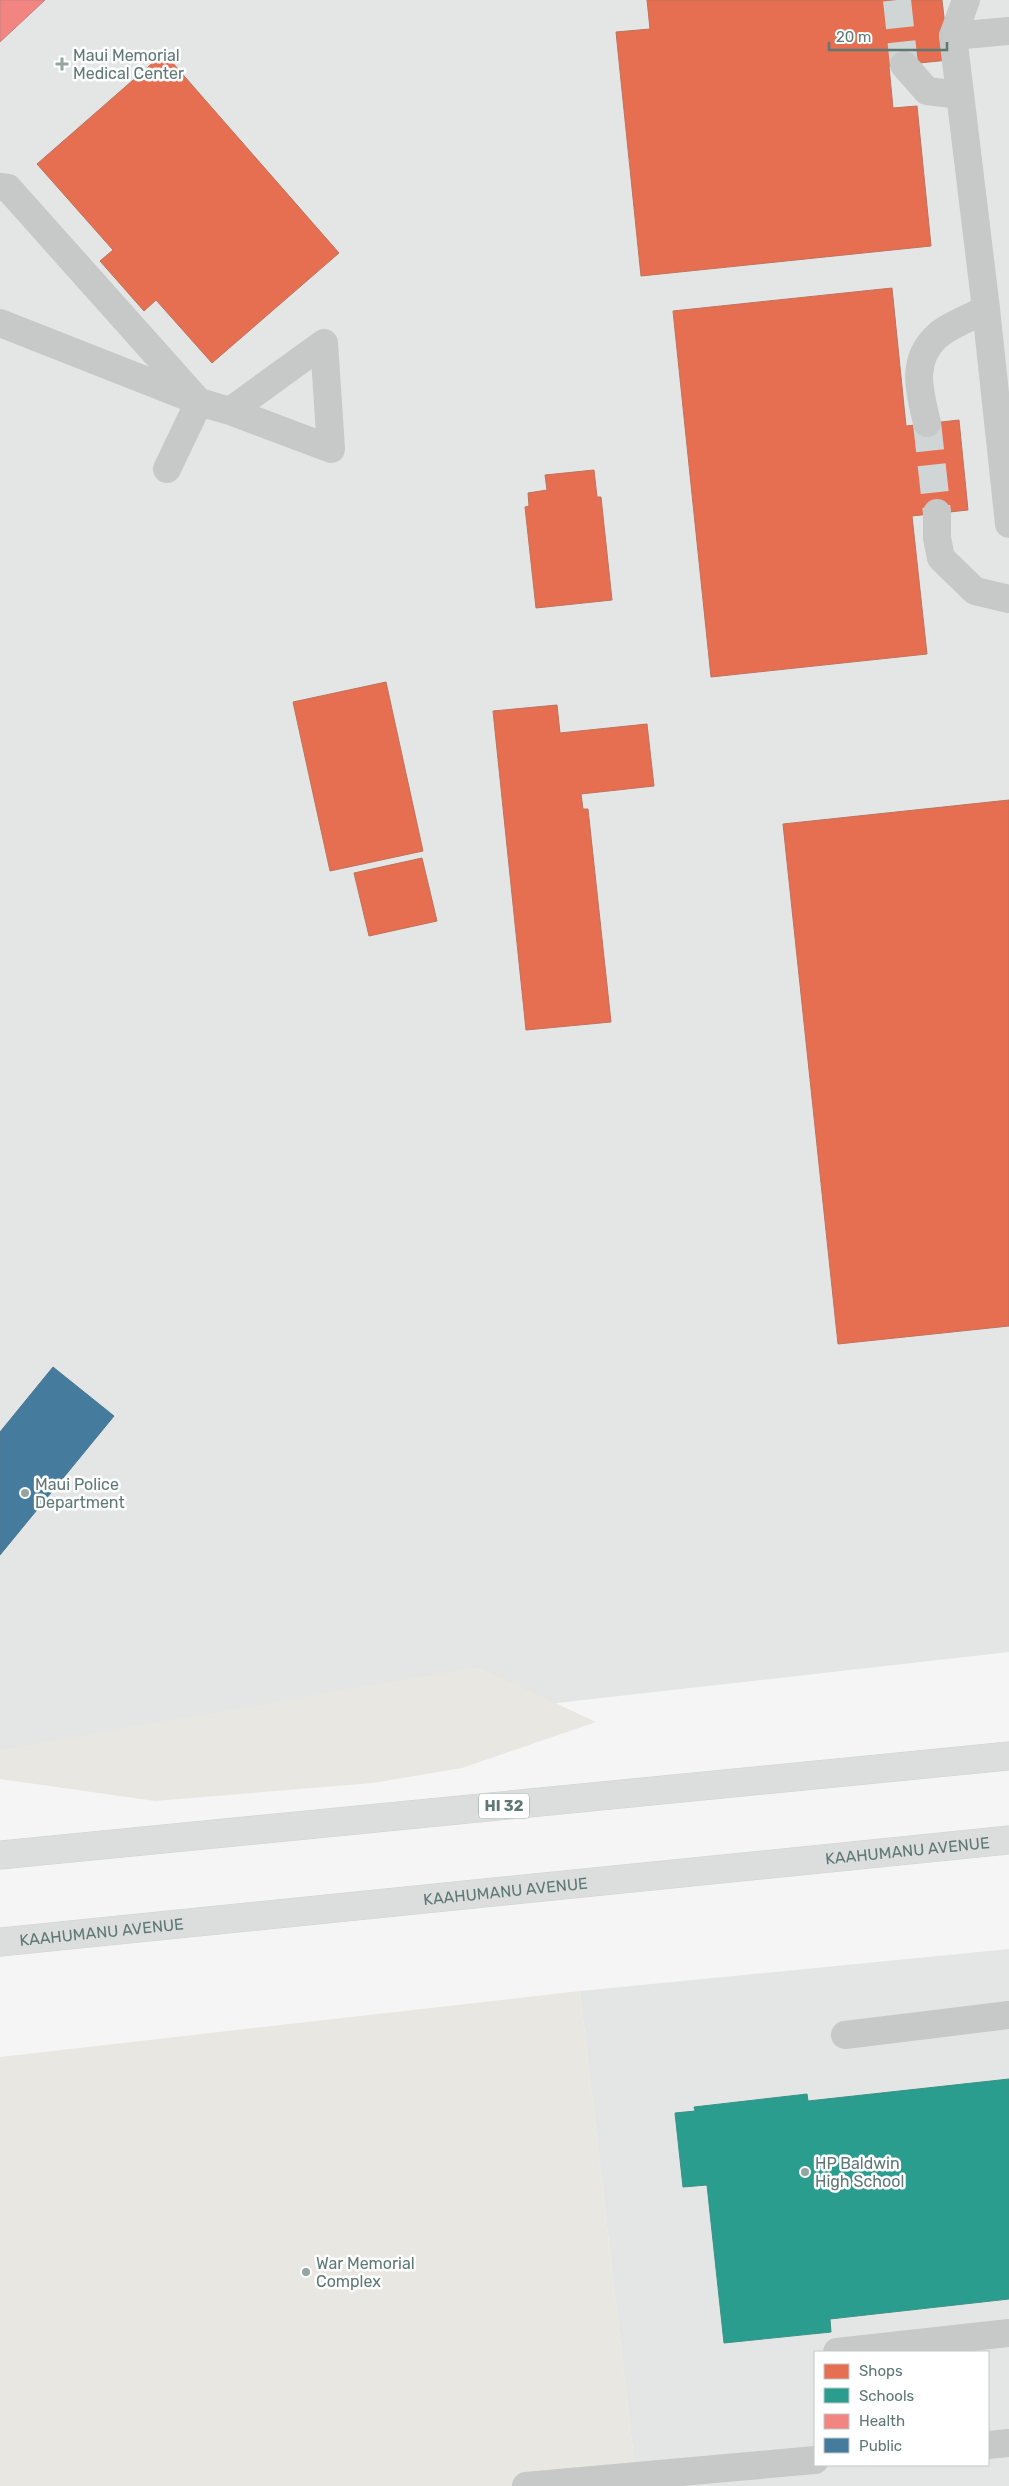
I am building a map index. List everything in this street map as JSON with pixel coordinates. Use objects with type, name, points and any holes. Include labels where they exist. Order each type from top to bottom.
[{"type":"main road","name":"HI 32","points":[[0,1856],[1009,1756]]},
{"type":"main road","name":"KAAHUMANU AVENUE","points":[[0,1942],[1009,1840]]},
{"type":"lane","points":[[966,0],[953,36],[986,309],[1009,524]]},
{"type":"lane","points":[[953,36],[1009,31]]},
{"type":"lane","points":[[904,65],[927,91],[960,95]]},
{"type":"lane","points":[[0,187],[8,188],[199,402]]},
{"type":"lane","points":[[927,423],[919,390],[919,361],[936,336],[986,309]]},
{"type":"lane","points":[[0,323],[199,402],[230,411]]},
{"type":"lane","points":[[168,469],[199,402]]},
{"type":"lane","points":[[938,513],[937,538],[941,558],[975,591],[1009,600]]},
{"type":"lane","points":[[845,2035],[1009,2015]]},
{"type":"lane","points":[[845,2351],[1009,2333]]},
{"type":"lane","points":[[989,2445],[1009,2443]]},
{"type":"lane","points":[[526,2486],[814,2460]]},
{"type":"shaded area","points":[[0,0],[1009,0],[1009,1652],[0,1766]]},
{"type":"shaded area","points":[[478,1667],[596,1722],[462,1768],[373,1783],[155,1801],[0,1779],[0,1750]]},
{"type":"shaded area","name":"HP Baldwin High School","points":[[1009,1949],[1009,2486],[637,2486],[580,1991]]},
{"type":"shaded area","name":"War Memorial Complex","points":[[580,1991],[637,2486],[0,2486],[0,2057]]},
{"type":"building: Shops","points":[[647,0],[942,0],[949,60],[889,66],[893,108],[917,106],[931,246],[641,276],[616,32],[650,29]]},
{"type":"building: Shops","points":[[164,53],[339,253],[212,363],[156,300],[144,311],[100,261],[113,250],[37,164]]},
{"type":"building: Shops","points":[[892,288],[906,426],[959,420],[968,510],[912,516],[927,654],[711,677],[673,311]]},
{"type":"building: Shops","points":[[594,470],[597,497],[601,497],[612,600],[536,608],[525,507],[529,506],[528,493],[547,490],[545,475]]},
{"type":"building: Shops","points":[[386,682],[423,851],[330,871],[293,702]]},
{"type":"building: Shops","points":[[557,705],[560,733],[647,724],[654,786],[581,794],[583,809],[588,809],[611,1022],[526,1030],[493,711]]},
{"type":"building: Shops","points":[[1009,800],[1009,1326],[838,1344],[783,824]]},
{"type":"building: Shops","points":[[422,858],[437,921],[369,936],[354,873]]},
{"type":"building: Schools","points":[[1009,2079],[1009,2299],[830,2319],[831,2332],[724,2343],[707,2185],[683,2187],[675,2113],[695,2111],[694,2107],[807,2094],[808,2101]]},
{"type":"building: Health","points":[[0,0],[45,0],[0,42]]},
{"type":"building: Public","name":"Maui Police Department","points":[[53,1367],[114,1416],[0,1555],[0,1432]]},
{"type":"tunnel","points":[[897,0],[904,65]]},
{"type":"tunnel","points":[[927,423],[937,513]]},
{"type":"place","name":"Maui Memorial Medical Center","points":[[62,64]]},
{"type":"place","name":"Maui Police Department","points":[[25,1493]]},
{"type":"place","name":"HP Baldwin High School","points":[[805,2172]]},
{"type":"place","name":"War Memorial Complex","points":[[306,2272]]}]
